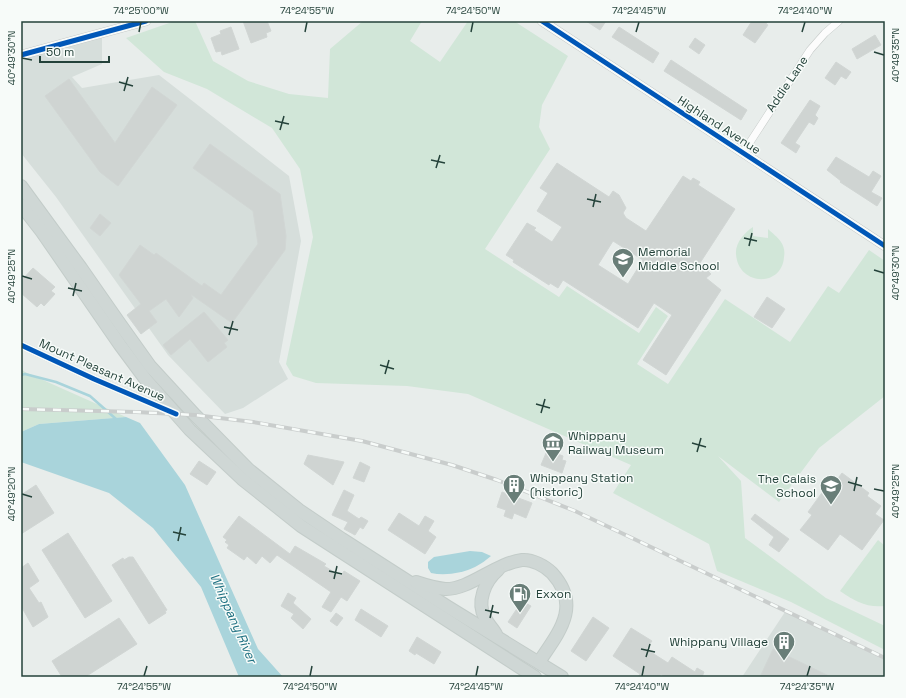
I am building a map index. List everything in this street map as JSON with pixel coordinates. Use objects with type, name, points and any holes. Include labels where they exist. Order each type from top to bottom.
[{"type":"main road","points":[[21,186],[150,366],[248,469],[298,510],[386,568],[562,677]]},
{"type":"main road","points":[[21,204],[146,380],[201,441],[242,479],[301,526],[534,677]]},
{"type":"main road","points":[[386,568],[413,581],[435,588],[447,589],[459,587],[503,565],[524,560],[539,564],[550,571],[558,581],[566,598],[567,610],[564,622],[539,662]]},
{"type":"main road","points":[[500,638],[485,618],[481,606],[481,599],[492,575],[503,565]]},
{"type":"street","points":[[21,55],[146,21]]},
{"type":"street","name":"Highland Avenue","points":[[542,21],[885,246]]},
{"type":"street","name":"Addie Lane","points":[[743,153],[810,50],[825,33],[839,21]]},
{"type":"street","name":"Mount Pleasant Avenue","points":[[21,345],[94,379],[176,414]]},
{"type":"shaded area","points":[[102,31],[102,64],[72,77],[82,88],[159,75],[289,176],[301,241],[279,362],[288,379],[243,408],[225,414],[168,355],[56,197],[21,153],[21,53]]},
{"type":"shaded area","points":[[785,612],[885,659],[885,677],[742,677]]},
{"type":"green space","points":[[175,21],[195,21],[213,61],[248,81],[289,94],[328,98],[330,49],[363,21],[422,21],[410,41],[440,62],[468,21],[514,21],[568,56],[542,105],[539,127],[550,149],[485,249],[559,297],[567,286],[639,333],[656,307],[668,316],[637,364],[668,384],[725,299],[790,342],[828,286],[839,293],[869,250],[885,261],[885,396],[819,448],[779,502],[718,456],[741,481],[745,538],[826,598],[885,626],[885,650],[791,602],[717,571],[709,544],[613,493],[631,465],[468,394],[407,386],[316,383],[293,376],[286,364],[313,237],[300,169],[272,128],[207,89],[164,72],[126,38]]},
{"type":"green space","points":[[753,227],[753,236],[768,238],[768,229],[778,238],[784,247],[781,267],[776,274],[768,278],[760,279],[752,277],[744,272],[739,265],[736,254],[737,246],[744,235]]},
{"type":"green space","points":[[21,369],[126,417],[39,424],[21,432]]},
{"type":"green space","points":[[878,540],[885,546],[885,606],[866,605],[840,591]]},
{"type":"water","name":"Whippany River","points":[[126,417],[140,423],[185,485],[258,649],[283,677],[239,677],[201,587],[153,528],[109,493],[21,462],[21,432],[39,424]]},
{"type":"water","points":[[470,551],[482,552],[491,556],[475,567],[459,572],[436,574],[431,573],[428,568],[428,562],[434,557]]},
{"type":"building","points":[[243,21],[267,21],[271,31],[266,33],[267,37],[251,43]]},
{"type":"building","points":[[586,21],[606,21],[600,30]]},
{"type":"building","points":[[752,21],[768,21],[766,24],[768,25],[755,43],[743,35]]},
{"type":"building","points":[[231,27],[239,49],[222,55],[221,51],[216,52],[211,38],[221,34],[220,31]]},
{"type":"building","points":[[619,27],[659,53],[653,63],[612,37]]},
{"type":"building","points":[[875,35],[881,45],[857,59],[852,49]]},
{"type":"building","points":[[695,38],[705,45],[699,54],[689,47]]},
{"type":"building","points":[[671,60],[747,110],[741,120],[664,71]]},
{"type":"building","points":[[836,62],[851,72],[846,79],[841,76],[835,85],[825,78]]},
{"type":"building","points":[[69,79],[115,143],[152,87],[177,105],[118,186],[100,172],[45,96]]},
{"type":"building","points":[[810,100],[820,106],[815,115],[818,118],[814,125],[809,122],[795,143],[800,146],[796,153],[781,143]]},
{"type":"building","points":[[210,144],[280,194],[286,236],[285,250],[232,323],[191,295],[193,298],[179,317],[166,299],[149,311],[157,322],[141,334],[127,315],[141,304],[119,275],[140,245],[154,255],[156,253],[202,286],[204,283],[221,295],[258,244],[253,211],[193,168]]},
{"type":"building","points":[[836,157],[869,177],[873,171],[881,176],[871,192],[882,198],[877,206],[840,182],[841,181],[827,170]]},
{"type":"building","points":[[557,163],[609,197],[613,191],[619,195],[626,208],[623,213],[626,218],[646,231],[683,176],[691,181],[693,178],[700,182],[698,185],[735,209],[700,263],[711,274],[706,278],[721,290],[666,375],[643,360],[672,315],[654,303],[638,328],[563,280],[558,288],[550,283],[549,285],[513,262],[514,260],[506,255],[527,223],[536,228],[534,230],[552,242],[562,227],[537,211],[548,193],[540,188]],"holes":[[[613,241],[643,260],[628,284],[598,265]]]},
{"type":"building","points":[[100,214],[111,223],[100,236],[90,228]]},
{"type":"building","points":[[33,268],[55,287],[51,291],[55,294],[44,306],[41,303],[37,307],[21,293],[21,281]]},
{"type":"building","points":[[767,297],[785,309],[772,328],[754,317]]},
{"type":"building","points":[[204,312],[228,340],[224,343],[227,347],[208,362],[190,339],[171,355],[163,345]]},
{"type":"building","name":"Whippany Railway Museum","points":[[550,451],[563,456],[562,460],[566,461],[562,473],[541,465],[546,453],[549,454]]},
{"type":"building","points":[[308,455],[344,462],[333,485],[304,464]]},
{"type":"building","points":[[199,461],[216,472],[207,485],[190,474]]},
{"type":"building","points":[[360,462],[370,467],[364,482],[353,478]]},
{"type":"building","points":[[842,473],[869,493],[867,496],[881,506],[875,514],[884,520],[862,550],[840,534],[828,550],[800,530],[812,515],[808,512],[829,483],[833,485]]},
{"type":"building","points":[[36,485],[54,513],[21,534],[21,495]]},
{"type":"building","points":[[344,490],[354,495],[347,511],[359,519],[361,517],[368,521],[363,529],[360,527],[355,535],[344,529],[348,522],[332,515]]},
{"type":"building","name":"Whippany Station (historic)","points":[[502,492],[532,503],[526,518],[514,513],[512,519],[504,516],[506,510],[497,507]]},
{"type":"building","points":[[399,513],[419,526],[425,516],[434,521],[428,531],[436,537],[425,554],[388,530]]},
{"type":"building","points":[[755,514],[789,539],[779,552],[769,545],[774,537],[751,519]]},
{"type":"building","points":[[239,516],[290,554],[295,546],[326,564],[324,566],[341,576],[344,571],[360,581],[347,601],[341,597],[331,612],[322,607],[331,592],[277,555],[270,563],[262,556],[256,564],[247,556],[244,560],[227,548],[229,545],[225,542],[227,540],[223,537]]},
{"type":"building","points":[[68,533],[112,601],[85,618],[42,550]]},
{"type":"building","points":[[129,557],[133,557],[167,610],[165,611],[166,613],[149,624],[112,565],[123,558],[124,560]]},
{"type":"building","points":[[28,563],[39,581],[29,588],[39,603],[41,602],[48,617],[33,627],[21,606],[21,568]]},
{"type":"building","points":[[288,593],[296,598],[293,603],[311,619],[303,629],[291,618],[294,614],[281,606]]},
{"type":"building","name":"Exxon","points":[[522,601],[531,606],[517,628],[508,622]]},
{"type":"building","points":[[361,609],[388,626],[381,637],[355,620]]},
{"type":"building","points":[[336,613],[343,618],[337,626],[330,621]]},
{"type":"building","points":[[593,617],[609,628],[586,661],[571,651]]},
{"type":"building","points":[[119,618],[137,644],[85,677],[62,677],[52,661]]},
{"type":"building","points":[[631,628],[652,641],[646,649],[668,663],[672,657],[695,672],[697,668],[704,672],[702,677],[665,677],[661,674],[659,677],[638,677],[640,674],[613,656]]},
{"type":"building","points":[[417,637],[441,652],[434,664],[416,653],[415,655],[409,651]]},
{"type":"building","name":"Whippany Village","points":[[773,649],[831,677],[760,677]]},
{"type":"waterway","points":[[21,375],[25,374],[56,382],[90,396],[116,419]]},
{"type":"railway","points":[[21,409],[195,415],[253,422],[362,441],[452,465],[497,480],[575,511],[885,658]]},
{"type":"cycle path","points":[[21,55],[146,21]]},
{"type":"cycle path","points":[[542,21],[885,246]]},
{"type":"cycle path","points":[[21,345],[94,379],[176,414]]},
{"type":"place","name":"Memorial Middle School","points":[[623,278]]},
{"type":"place","name":"Whippany Railway Museum","points":[[553,462]]},
{"type":"place","name":"Whippany Station (historic)","points":[[514,504]]},
{"type":"place","name":"The Calais School","points":[[831,506]]},
{"type":"place","name":"Exxon","points":[[520,614]]},
{"type":"place","name":"Whippany Village","points":[[784,662]]}]
